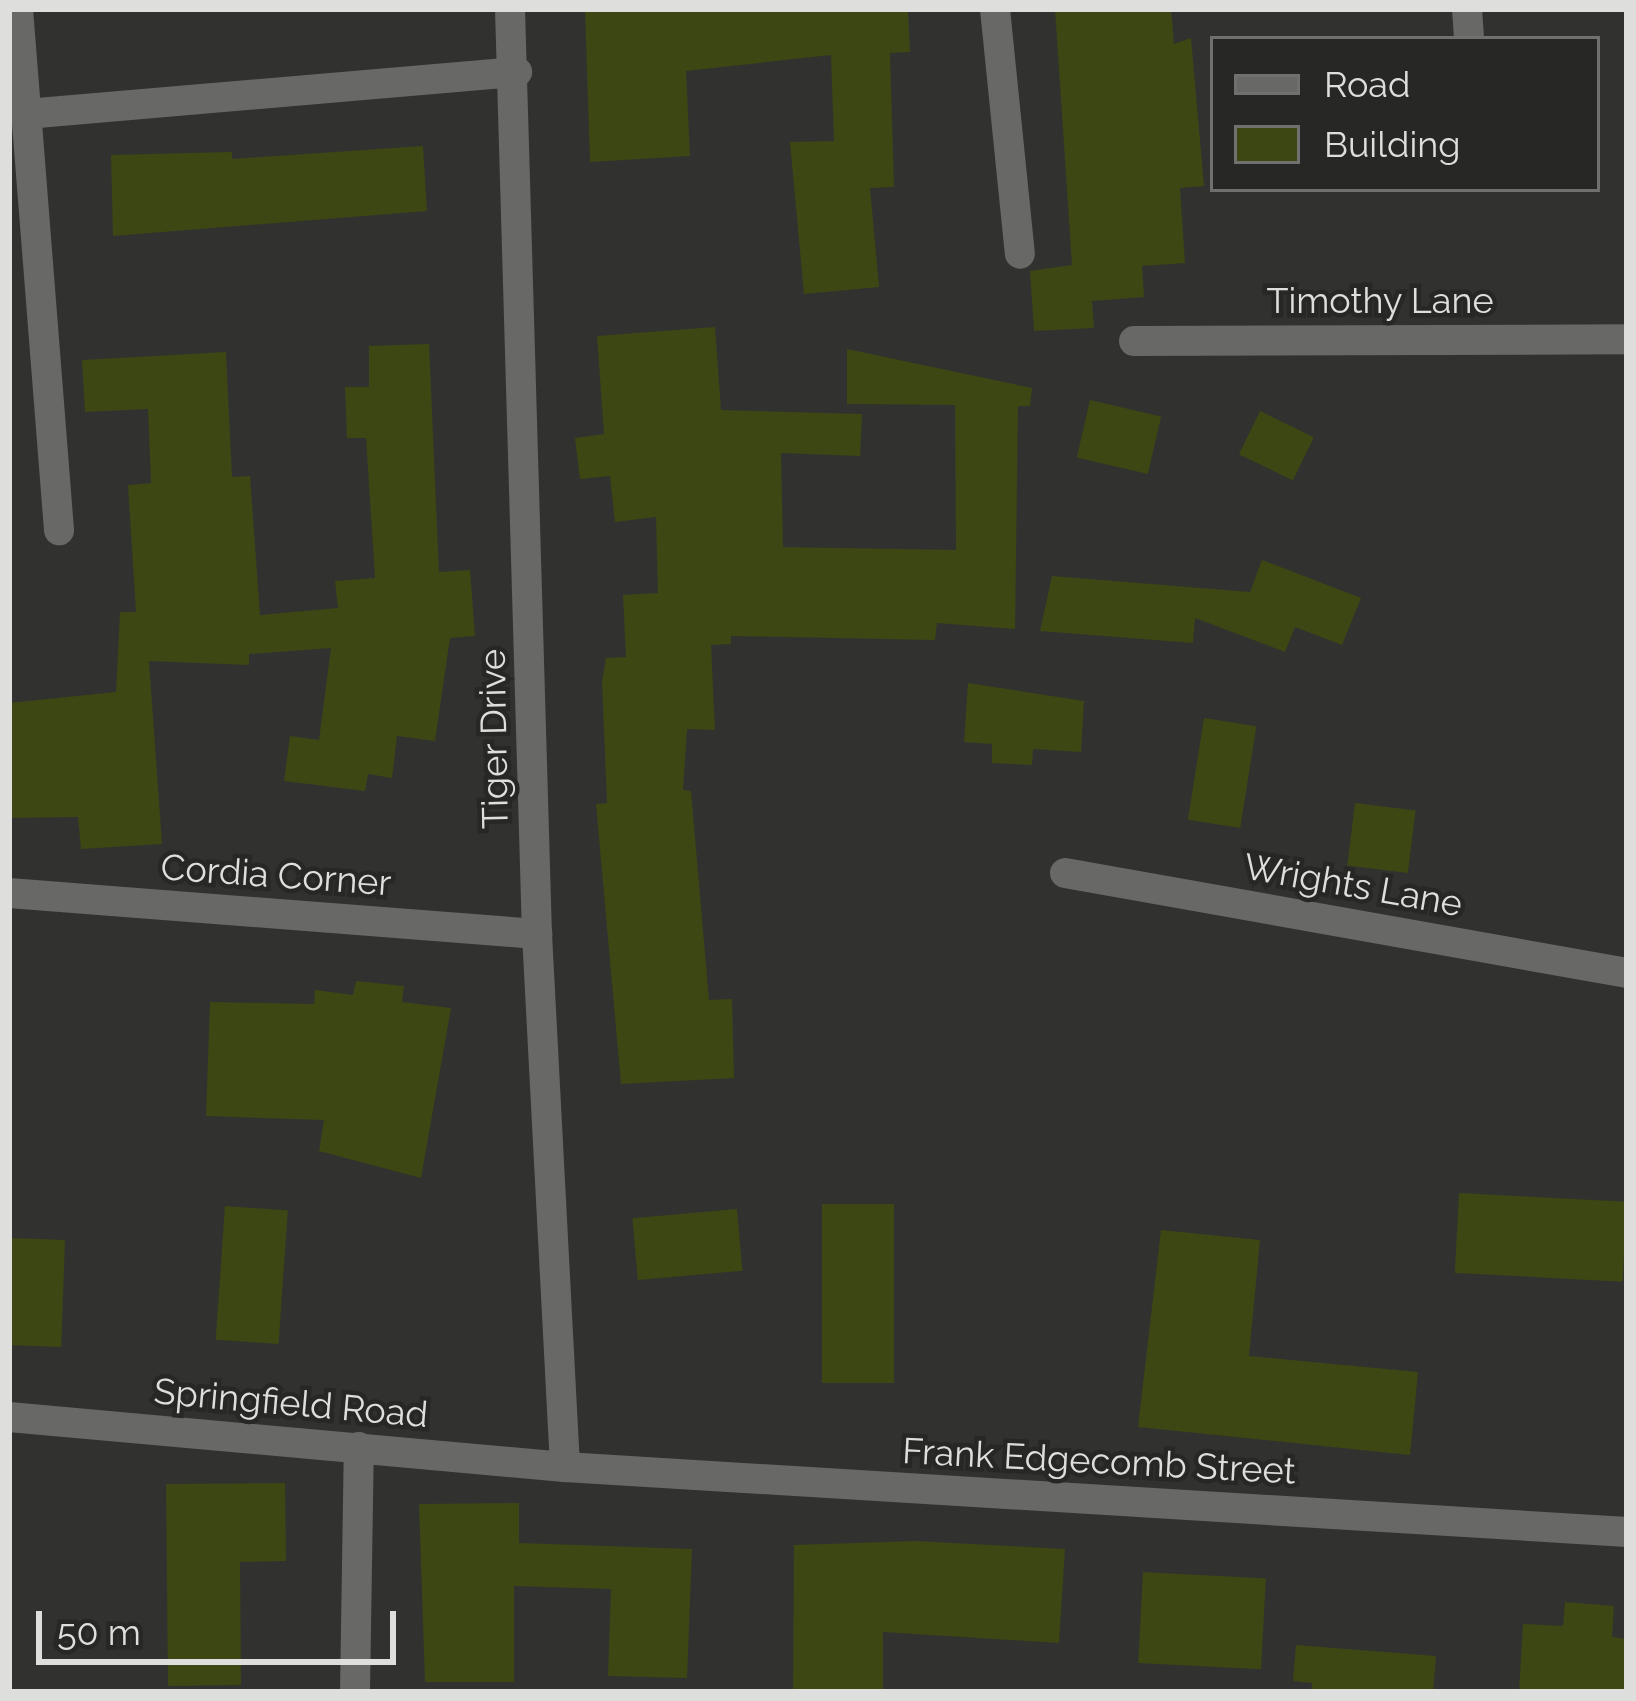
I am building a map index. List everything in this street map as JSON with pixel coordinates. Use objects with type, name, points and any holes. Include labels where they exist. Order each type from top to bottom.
[{"type":"street","points":[[18,9],[59,530]]},
{"type":"street","name":"Tiger Drive","points":[[511,9],[517,72],[537,934],[566,1467]]},
{"type":"street","points":[[994,9],[1020,254]]},
{"type":"street","points":[[26,114],[517,72]]},
{"type":"street","name":"Timothy Lane","points":[[1134,341],[1627,339]]},
{"type":"street","name":"Wrights Lane","points":[[1065,873],[1627,973]]},
{"type":"street","name":"Cordia Corner","points":[[9,893],[537,934]]},
{"type":"street","name":"Springfield Road","points":[[9,1417],[566,1467]]},
{"type":"street","points":[[355,1692],[359,1448]]},
{"type":"street","name":"Frank Edgecomb Street","points":[[566,1467],[1627,1532]]},
{"type":"building","points":[[585,9],[908,9],[910,52],[890,53],[894,187],[870,188],[879,287],[804,294],[790,142],[834,141],[831,55],[686,71],[690,156],[590,162]]},
{"type":"building","points":[[1055,9],[1171,9],[1174,44],[1191,38],[1204,186],[1180,188],[1185,263],[1142,266],[1144,297],[1092,301],[1094,328],[1034,331],[1030,271],[1072,265]]},
{"type":"building","points":[[423,146],[427,211],[113,236],[111,155],[232,152],[232,159]]},
{"type":"building","points":[[715,327],[721,410],[862,414],[860,456],[781,453],[783,547],[956,550],[955,405],[847,404],[847,349],[1032,388],[1030,406],[1018,406],[1015,629],[937,623],[935,640],[731,636],[731,644],[711,645],[715,730],[687,729],[683,790],[691,791],[709,1000],[732,999],[734,1078],[621,1084],[596,804],[607,803],[602,682],[606,658],[626,657],[623,595],[658,593],[656,517],[615,522],[610,476],[580,479],[575,438],[604,434],[597,336]]},
{"type":"building","points":[[429,344],[439,572],[470,570],[475,636],[450,638],[435,741],[397,736],[392,778],[368,774],[365,791],[284,781],[290,736],[319,740],[331,648],[249,654],[249,665],[149,661],[162,844],[81,849],[78,817],[9,818],[9,703],[116,692],[120,612],[136,612],[128,485],[151,483],[148,409],[85,412],[82,360],[226,352],[232,477],[250,476],[260,615],[338,608],[335,581],[375,578],[366,438],[347,438],[345,387],[369,387],[369,346]]},
{"type":"building","points":[[1090,400],[1161,416],[1148,474],[1077,457]]},
{"type":"building","points":[[1260,411],[1314,437],[1293,480],[1239,454]]},
{"type":"building","points":[[1262,560],[1361,598],[1342,645],[1295,627],[1285,652],[1195,618],[1193,643],[1040,631],[1052,576],[1250,592]]},
{"type":"building","points":[[968,683],[1084,701],[1081,752],[1033,749],[1032,765],[992,763],[992,744],[964,742]]},
{"type":"building","points":[[1204,718],[1256,726],[1240,828],[1188,820]]},
{"type":"building","points":[[1355,803],[1416,810],[1408,873],[1347,866]]},
{"type":"building","points":[[356,981],[404,986],[402,1002],[451,1008],[421,1178],[319,1151],[324,1120],[206,1116],[210,1002],[314,1004],[315,990],[353,995]]},
{"type":"building","points":[[1459,1193],[1627,1202],[1623,1282],[1455,1273]]},
{"type":"building","points":[[822,1204],[894,1204],[894,1383],[822,1383]]},
{"type":"building","points":[[225,1206],[288,1210],[278,1344],[216,1340]]},
{"type":"building","points":[[737,1209],[742,1271],[638,1280],[632,1218]]},
{"type":"building","points":[[1161,1230],[1260,1240],[1249,1356],[1418,1372],[1410,1455],[1138,1427]]},
{"type":"building","points":[[9,1238],[65,1240],[61,1347],[9,1345]]},
{"type":"building","points":[[285,1483],[286,1561],[240,1562],[241,1685],[168,1686],[166,1484]]},
{"type":"building","points":[[519,1503],[519,1543],[692,1549],[687,1678],[608,1676],[611,1589],[514,1586],[514,1682],[425,1682],[419,1504]]},
{"type":"building","points":[[916,1541],[1065,1549],[1059,1643],[883,1632],[883,1692],[793,1692],[794,1545]]},
{"type":"building","points":[[1143,1572],[1266,1578],[1261,1669],[1138,1663]]},
{"type":"building","points":[[1565,1602],[1614,1606],[1612,1637],[1627,1639],[1627,1692],[1519,1692],[1523,1624],[1563,1626]]},
{"type":"building","points":[[1296,1645],[1436,1656],[1433,1692],[1312,1692],[1312,1683],[1293,1681]]}]
